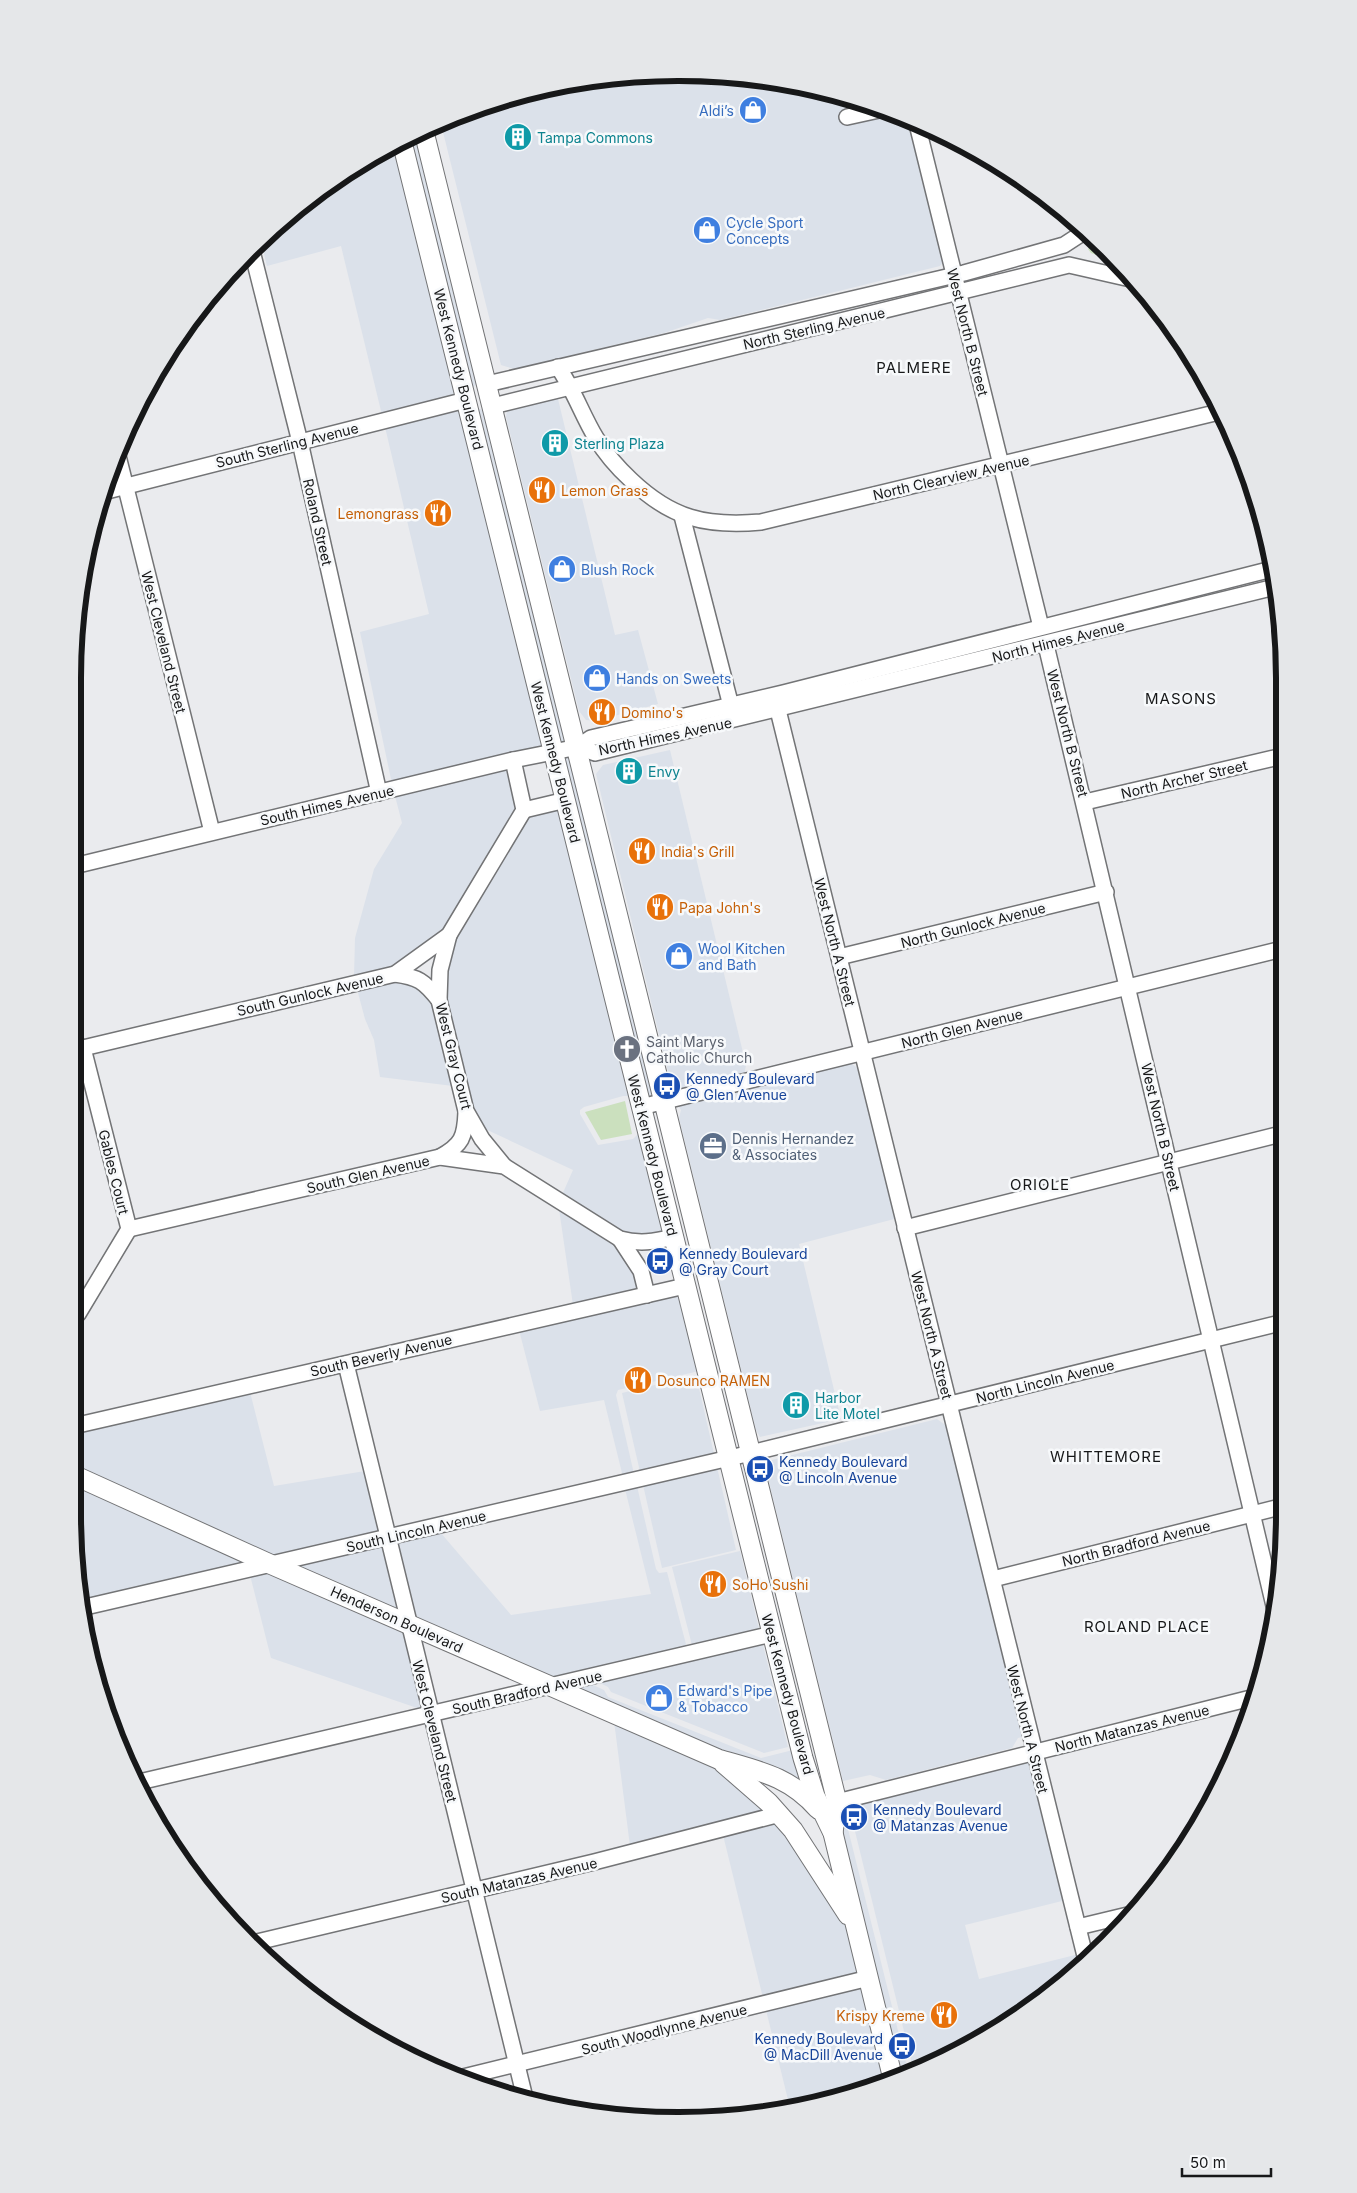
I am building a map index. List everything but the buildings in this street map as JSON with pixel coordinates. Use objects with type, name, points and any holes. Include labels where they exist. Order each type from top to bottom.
[{"type":"main road","name":"West Kennedy Boulevard","points":[[425,138],[578,747],[837,1802]]},
{"type":"main road","name":"West Kennedy Boulevard","points":[[404,149],[803,1758],[816,1796],[833,1833],[892,2072]]},
{"type":"main road","points":[[438,289],[455,307],[472,377],[481,394],[493,406]]},
{"type":"main road","points":[[466,400],[477,407],[484,417],[502,490],[518,509]]},
{"type":"main road","name":"Henderson Boulevard","points":[[81,1478],[270,1564],[718,1759],[768,1774],[794,1786],[820,1811],[833,1833]]},
{"type":"main road","name":"Henderson Boulevard","points":[[718,1759],[780,1814],[793,1830],[856,1928]]},
{"type":"main road","points":[[833,1833],[837,1802]]},
{"type":"street","points":[[847,117],[868,112]]},
{"type":"street","name":"West North B Street","points":[[919,132],[1041,627]]},
{"type":"street","name":"North Sterling Avenue","points":[[487,384],[954,275],[1064,245],[1079,235]]},
{"type":"street","points":[[1064,245],[1069,265]]},
{"type":"street","name":"Roland Street","points":[[254,258],[300,442],[379,793]]},
{"type":"street","name":"North Sterling Avenue","points":[[493,406],[1069,265],[1118,274]]},
{"type":"street","points":[[830,303],[836,323]]},
{"type":"street","points":[[788,313],[792,332]]},
{"type":"street","points":[[558,367],[571,386],[597,440],[621,470],[662,506],[682,516],[730,706]]},
{"type":"street","name":"South Sterling Avenue","points":[[112,490],[466,400]]},
{"type":"street","name":"North Clearview Avenue","points":[[682,516],[736,524],[760,522],[1214,413]]},
{"type":"street","name":"West Cleveland Street","points":[[121,466],[212,832]]},
{"type":"street","name":"North Himes Avenue","points":[[578,747],[592,738],[730,706],[1266,571]]},
{"type":"street","points":[[1186,609],[1204,596],[1267,577]]},
{"type":"street","name":"North Himes Avenue","points":[[578,747],[595,753],[1046,645],[1269,589]]},
{"type":"street","name":"West North B Street","points":[[1046,645],[1085,802],[1271,1593]]},
{"type":"street","name":"West North A Street","points":[[778,710],[1084,1953]]},
{"type":"street","name":"South Himes Avenue","points":[[81,864],[513,760],[578,747]]},
{"type":"street","name":"North Archer Street","points":[[1085,802],[1276,758]]},
{"type":"street","points":[[513,760],[524,810],[566,800]]},
{"type":"street","name":"South Gunlock Avenue","points":[[81,1047],[395,974],[449,935],[524,810]]},
{"type":"street","name":"North Gunlock Avenue","points":[[840,957],[1106,892]]},
{"type":"street","name":"West Gray Court","points":[[449,935],[440,970],[439,1000],[466,1111],[482,1139],[504,1166]]},
{"type":"street","name":"North Glen Avenue","points":[[641,1107],[1276,950]]},
{"type":"street","points":[[395,974],[414,976],[427,985],[439,1000]]},
{"type":"street","name":"Gables Court","points":[[81,1051],[129,1229],[81,1309]]},
{"type":"street","points":[[440,1157],[454,1149],[460,1142],[465,1130],[466,1111]]},
{"type":"street","points":[[905,1228],[1276,1135]]},
{"type":"street","name":"South Glen Avenue","points":[[129,1229],[440,1157],[504,1166],[620,1239],[636,1243],[649,1243],[673,1237]]},
{"type":"street","name":"South Glen Avenue","points":[[620,1239],[641,1271],[647,1294]]},
{"type":"street","name":"South Beverly Avenue","points":[[81,1424],[685,1286]]},
{"type":"street","name":"North Lincoln Avenue","points":[[751,1453],[1276,1324]]},
{"type":"street","name":"West Cleveland Street","points":[[346,1364],[523,2091]]},
{"type":"street","name":"South Lincoln Avenue","points":[[89,1606],[751,1453]]},
{"type":"street","name":"North Bradford Avenue","points":[[993,1579],[1276,1508]]},
{"type":"street","name":"South Bradford Avenue","points":[[144,1781],[772,1634]]},
{"type":"street","name":"North Matanzas Avenue","points":[[837,1802],[1246,1699]]},
{"type":"street","name":"South Matanzas Avenue","points":[[260,1941],[780,1814]]},
{"type":"street","points":[[1078,1927],[1120,1917]]},
{"type":"street","name":"South Woodlynne Avenue","points":[[473,2075],[869,1978]]},
{"type":"shaded area","points":[[678,81],[756,86],[795,93],[870,113],[912,129],[944,261],[940,266],[720,320],[708,318],[664,333],[514,369],[501,365],[443,130],[487,113],[562,93],[601,86]]},
{"type":"shaded area","points":[[419,141],[479,382],[471,389],[410,145]]},
{"type":"shaded area","points":[[398,152],[458,396],[382,415],[341,246],[267,266],[263,250],[285,229],[347,182]]},
{"type":"shaded area","points":[[554,397],[558,399],[615,635],[638,630],[658,704],[596,721],[586,720],[579,711],[506,417],[507,409]]},
{"type":"shaded area","points":[[461,408],[546,747],[392,784],[360,632],[429,614],[385,427]]},
{"type":"shaded area","points":[[476,408],[487,411],[569,742],[559,744]]},
{"type":"shaded area","points":[[670,750],[746,1065],[744,1076],[692,1089],[677,1089],[670,1080],[596,774],[603,765]]},
{"type":"shaded area","points":[[572,754],[656,1097],[647,1100],[562,756]]},
{"type":"shaded area","points":[[508,767],[517,809],[446,928],[393,968],[354,977],[355,938],[374,869],[402,823],[395,796]]},
{"type":"shaded area","points":[[561,807],[665,1233],[649,1237],[624,1234],[562,1195],[573,1170],[483,1128],[471,1105],[447,1002],[447,970],[456,937],[529,815]],"holes":[[[627,1096],[631,1099],[638,1134],[633,1139],[598,1145],[580,1114],[580,1110],[584,1107]]]},
{"type":"shaded area","points":[[395,981],[411,982],[422,989],[432,1002],[453,1086],[380,1077],[374,1040],[365,1019],[357,989]]},
{"type":"shaded area","points":[[849,1062],[859,1069],[898,1218],[799,1244],[841,1419],[760,1437],[756,1430],[679,1118],[681,1110],[679,1107],[685,1103]]},
{"type":"shaded area","points":[[559,1209],[615,1244],[634,1273],[639,1290],[573,1305]]},
{"type":"shaded area","points":[[680,1293],[699,1371],[618,1390],[616,1395],[634,1474],[623,1477],[604,1400],[540,1411],[519,1330]]},
{"type":"shaded area","points":[[696,1375],[736,1550],[662,1568],[622,1393]]},
{"type":"shaded area","points":[[250,1392],[274,1486],[365,1471],[380,1533],[272,1557],[81,1471],[81,1431]]},
{"type":"shaded area","points":[[937,1419],[948,1427],[1026,1736],[1018,1738],[1012,1748],[886,1780],[870,1775],[843,1781],[765,1466],[772,1460]]},
{"type":"shaded area","points":[[81,1485],[251,1562],[87,1600],[83,1554]]},
{"type":"shaded area","points":[[637,1486],[656,1569],[659,1573],[667,1572],[687,1648],[552,1680],[415,1620],[396,1542],[440,1532],[511,1615],[651,1594],[625,1489]]},
{"type":"shaded area","points":[[383,1545],[399,1613],[291,1566]]},
{"type":"shaded area","points":[[740,1551],[788,1747],[764,1753],[611,1692],[608,1687],[596,1681],[695,1657],[672,1567]]},
{"type":"shaded area","points":[[269,1570],[403,1629],[423,1710],[271,1658],[250,1575]]},
{"type":"shaded area","points":[[591,1684],[604,1690],[608,1697],[761,1758],[793,1750],[806,1787],[571,1688]]},
{"type":"shaded area","points":[[614,1721],[710,1762],[767,1811],[630,1846]]},
{"type":"shaded area","points":[[1027,1761],[1031,1763],[1066,1900],[965,1925],[979,1979],[1079,1954],[1080,1957],[1010,2011],[977,2032],[912,2064],[851,1815],[857,1808],[856,1804]]},
{"type":"shaded area","points":[[850,1805],[846,1814],[846,1821],[907,2066],[898,2070],[841,1837],[844,1806]]},
{"type":"shaded area","points":[[777,1821],[787,1833],[850,1931],[861,1974],[763,1998],[723,1835]]},
{"type":"shaded area","points":[[864,1986],[885,2074],[833,2091],[788,2101],[766,2010]]},
{"type":"green space","points":[[1090,246],[1102,257],[1091,253],[1088,249]]},
{"type":"green space","points":[[625,1101],[632,1134],[601,1140],[585,1112]]},
{"type":"place","name":"Aldi’s","points":[[753,110]]},
{"type":"place","name":"Tampa Commons","points":[[518,137]]},
{"type":"place","name":"Cycle Sport Concepts","points":[[707,230]]},
{"type":"place","name":"Sterling Plaza","points":[[555,443]]},
{"type":"place","name":"Lemon Grass","points":[[542,490]]},
{"type":"place","name":"Lemongrass","points":[[438,513]]},
{"type":"place","name":"Blush Rock","points":[[562,569]]},
{"type":"place","name":"Hands on Sweets","points":[[597,678]]},
{"type":"place","name":"Domino's","points":[[602,712]]},
{"type":"place","name":"Envy","points":[[629,771]]},
{"type":"place","name":"India's Grill","points":[[642,851]]},
{"type":"place","name":"Papa John's","points":[[660,907]]},
{"type":"place","name":"Wool Kitchen and Bath","points":[[679,956]]},
{"type":"place","name":"Saint Marys Catholic Church","points":[[627,1049]]},
{"type":"place","name":"Kennedy Boulevard @ Glen Avenue","points":[[667,1086]]},
{"type":"place","name":"Dennis Hernandez & Associates","points":[[713,1146]]},
{"type":"place","name":"Kennedy Boulevard @ Gray Court","points":[[660,1261]]},
{"type":"place","name":"Dosunco RAMEN","points":[[638,1380]]},
{"type":"place","name":"Harbor Lite Motel","points":[[796,1405]]},
{"type":"place","name":"Kennedy Boulevard @ Lincoln Avenue","points":[[760,1469]]},
{"type":"place","name":"SoHo Sushi","points":[[713,1584]]},
{"type":"place","name":"Edward's Pipe & Tobacco","points":[[659,1698]]},
{"type":"place","name":"Kennedy Boulevard @ Matanzas Avenue","points":[[854,1817]]},
{"type":"place","name":"Krispy Kreme","points":[[944,2015]]},
{"type":"place","name":"Kennedy Boulevard @ MacDill Avenue","points":[[902,2046]]},
{"type":"district","name":"PALMERE","points":[[914,367]]},
{"type":"district","name":"MASONS","points":[[1181,698]]},
{"type":"district","name":"ORIOLE","points":[[1040,1184]]},
{"type":"district","name":"WHITTEMORE","points":[[1106,1456]]},
{"type":"district","name":"ROLAND PLACE","points":[[1147,1626]]}]
